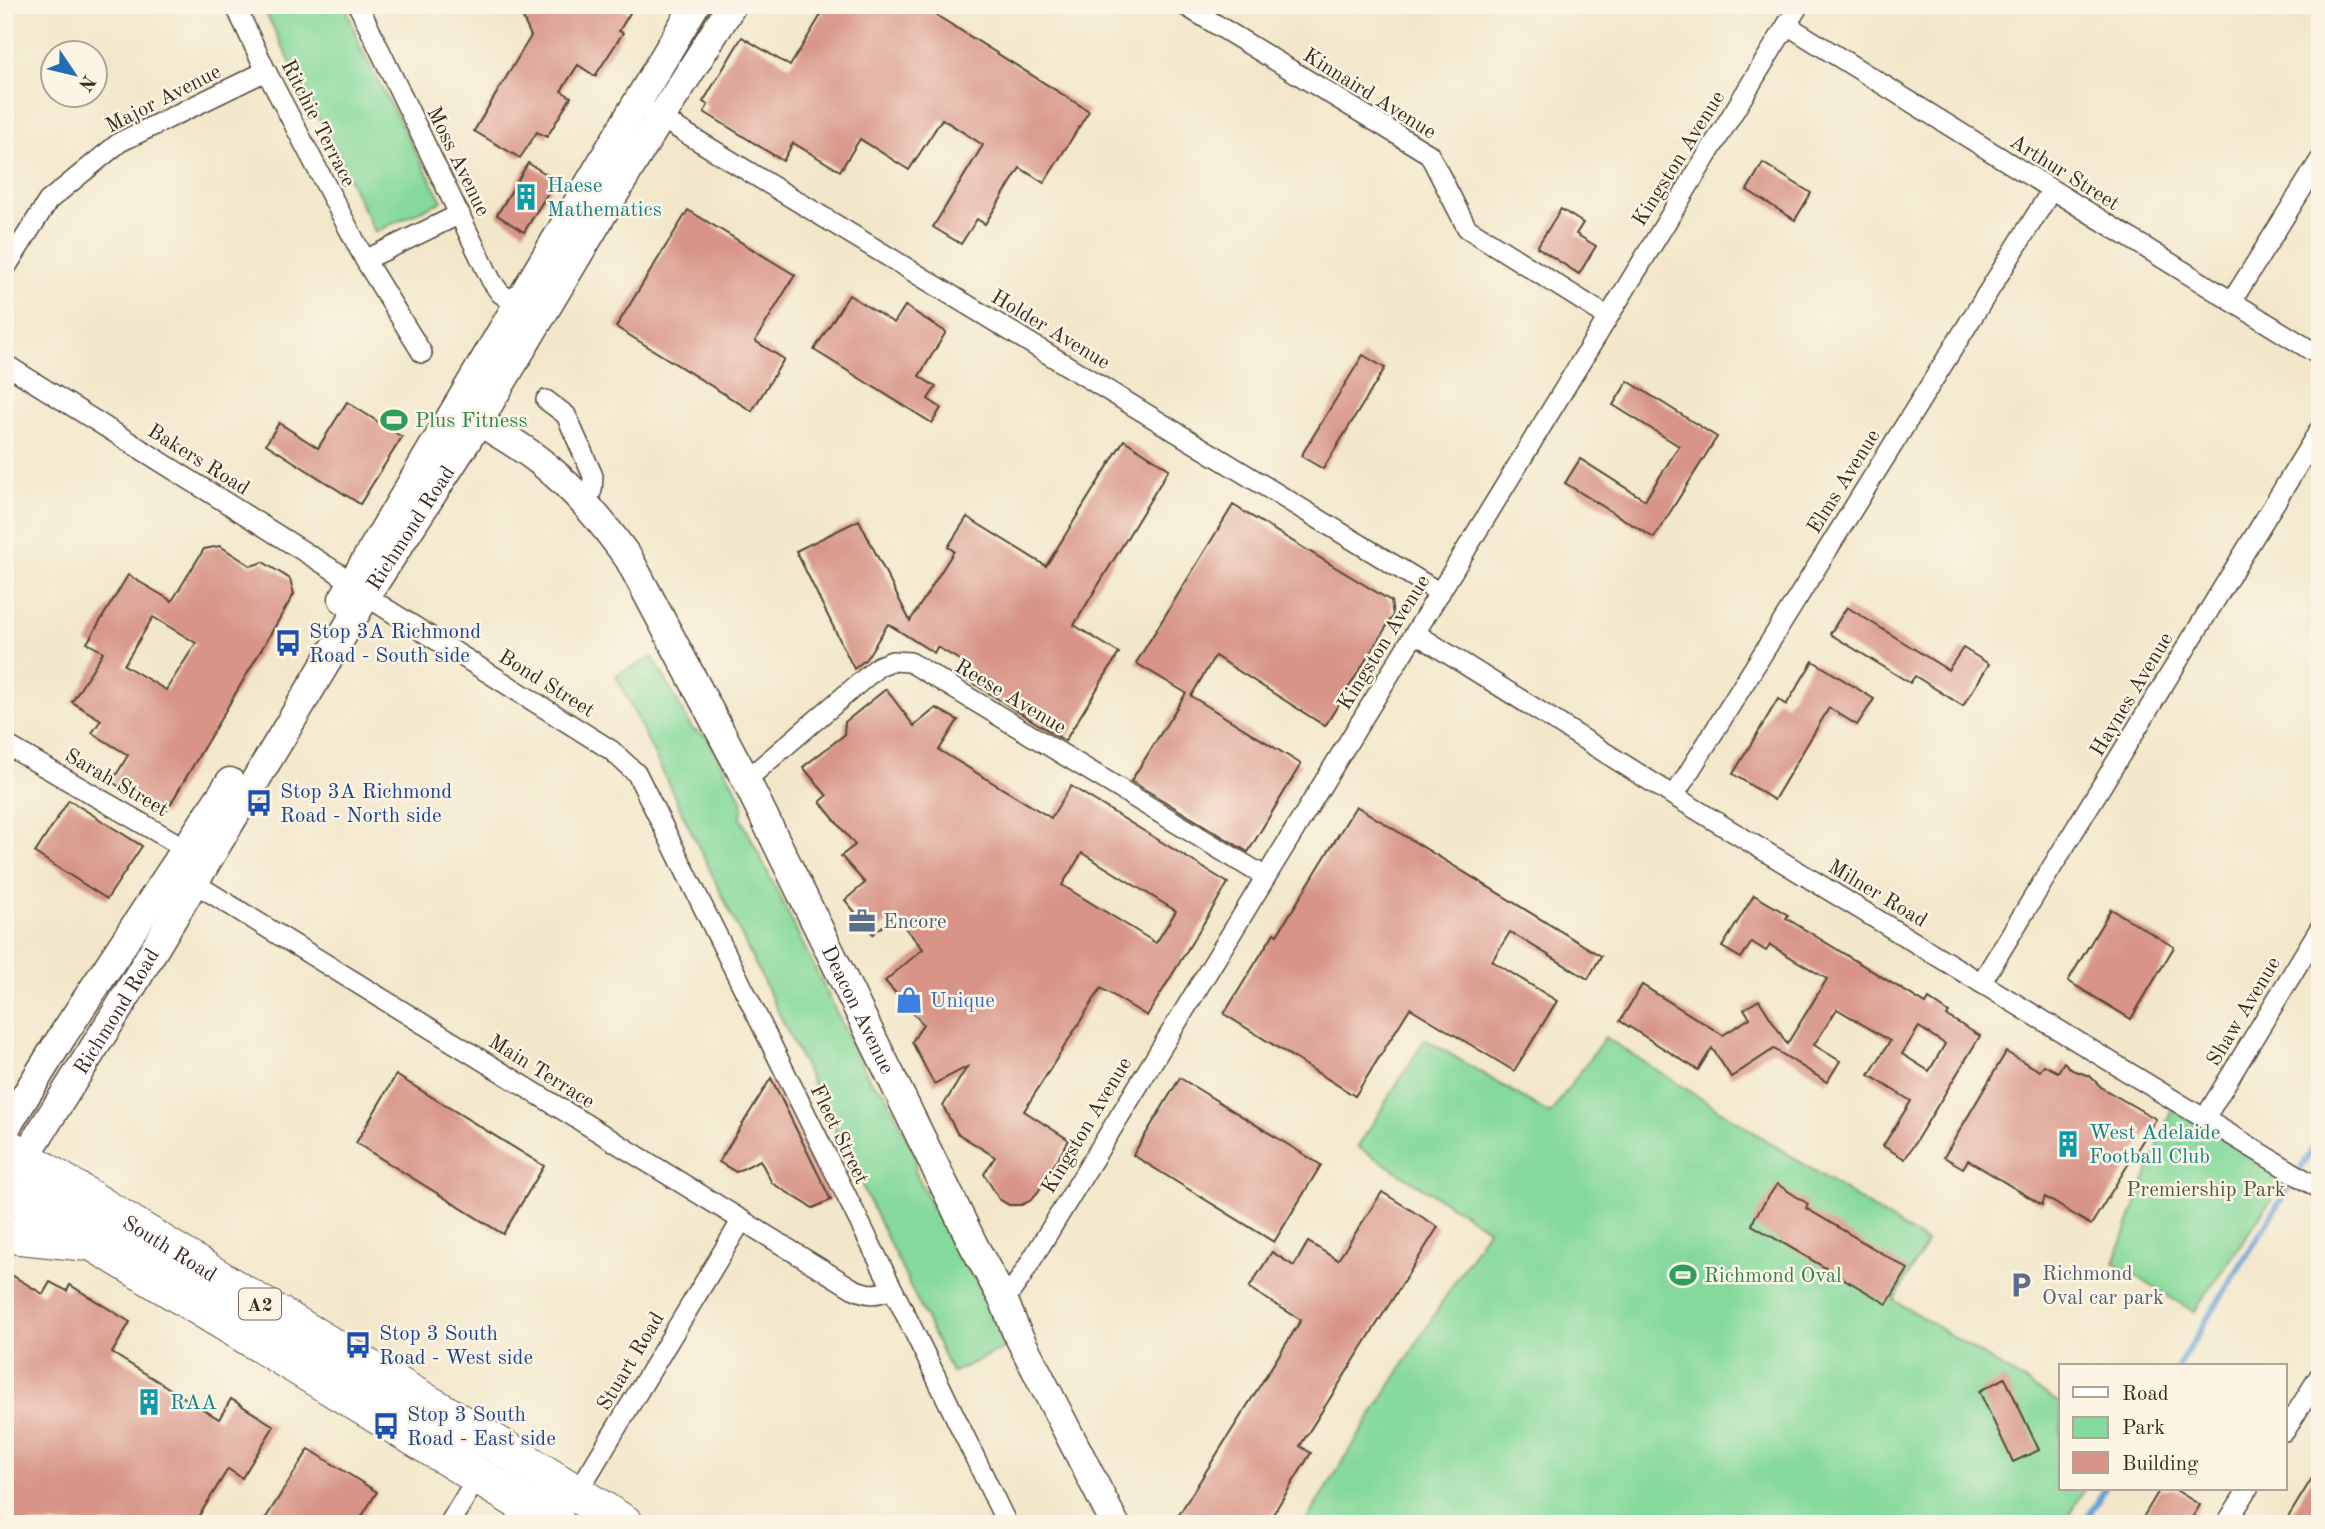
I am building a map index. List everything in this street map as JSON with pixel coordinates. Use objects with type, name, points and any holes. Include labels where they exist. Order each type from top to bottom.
[{"type":"highway","name":"South Road","points":[[12,1144],[242,1293],[625,1524]]},
{"type":"highway","name":"South Road","points":[[5,1189],[557,1524]]},
{"type":"highway","points":[[5,1234],[94,1243]]},
{"type":"main road","name":"Richmond Road","points":[[650,111],[695,5]]},
{"type":"main road","name":"Richmond Road","points":[[12,1144],[190,866],[468,414],[650,111],[732,5]]},
{"type":"main road","name":"Deacon Avenue","points":[[468,414],[541,462],[586,503],[629,559],[746,780],[974,1246],[1004,1301],[1016,1331],[1115,1524]]},
{"type":"street","name":"Ritchie Terrace","points":[[235,5],[266,71],[365,260],[422,353]]},
{"type":"street","name":"Moss Avenue","points":[[358,5],[491,280],[500,293],[529,312]]},
{"type":"street","name":"Kinnaird Avenue","points":[[1184,5],[1429,154],[1467,228],[1608,317]]},
{"type":"street","name":"Kingston Avenue","points":[[1004,1301],[1020,1279],[1799,5]]},
{"type":"street","name":"Arthur Street","points":[[1787,25],[2320,356]]},
{"type":"street","name":"Major Avenue","points":[[5,269],[48,201],[120,142],[266,71]]},
{"type":"street","name":"Holder Avenue","points":[[650,111],[1440,593]]},
{"type":"street","points":[[2232,301],[2320,160]]},
{"type":"street","name":"Elms Avenue","points":[[1674,796],[2051,191]]},
{"type":"street","points":[[365,260],[460,214]]},
{"type":"street","name":"Bakers Road","points":[[5,364],[360,589]]},
{"type":"street","points":[[546,400],[566,415],[593,476],[592,490],[586,503]]},
{"type":"street","name":"Haynes Avenue","points":[[1981,983],[2320,429]]},
{"type":"street","name":"Bond Street","points":[[360,589],[611,750],[630,765]]},
{"type":"street","name":"Milner Road","points":[[1415,634],[1674,796],[2318,1188]]},
{"type":"street","name":"Reese Avenue","points":[[746,780],[879,666],[892,661],[910,662],[1265,876]]},
{"type":"street","name":"Sarah Street","points":[[5,744],[190,866]]},
{"type":"street","name":"Fleet Street","points":[[630,765],[643,786],[1007,1524]]},
{"type":"street","name":"Main Terrace","points":[[190,866],[741,1220],[855,1290],[870,1295],[891,1290]]},
{"type":"street","name":"Shaw Avenue","points":[[2204,1118],[2320,928]]},
{"type":"street","name":"Stuart Road","points":[[557,1524],[741,1220]]},
{"type":"street","points":[[2286,1429],[2320,1375]]},
{"type":"street","points":[[449,1524],[498,1445]]},
{"type":"street","points":[[2227,1524],[2247,1490]]},
{"type":"green space","points":[[262,5],[345,5],[362,51],[442,201],[375,232]]},
{"type":"green space","points":[[653,657],[692,729],[707,737],[743,802],[741,818],[870,1081],[884,1091],[916,1156],[915,1171],[953,1249],[966,1257],[1006,1347],[952,1373],[616,675]]},
{"type":"green space","name":"Richmond Oval","points":[[1605,1037],[1927,1243],[1894,1300],[2059,1403],[2059,1490],[2084,1490],[2064,1524],[1304,1524],[1488,1229],[1358,1147],[1425,1039],[1550,1114]]},
{"type":"green space","name":"Premiership Park","points":[[2175,1100],[2291,1171],[2194,1312],[2114,1263]]},
{"type":"building","points":[[517,5],[618,5],[630,13],[619,31],[623,33],[595,76],[578,65],[561,91],[571,97],[547,137],[537,132],[520,158],[474,131],[531,36]]},
{"type":"building","points":[[827,5],[920,5],[1089,111],[1044,183],[1020,168],[985,224],[977,219],[961,244],[933,227],[983,145],[942,119],[909,170],[860,139],[840,171],[793,143],[783,161],[704,112],[708,105],[703,102],[742,37],[790,66]]},
{"type":"building","name":"Haese Mathematics","points":[[528,163],[556,180],[524,232],[497,215]]},
{"type":"building","points":[[1763,163],[1811,193],[1795,220],[1747,190]]},
{"type":"building","points":[[1561,209],[1583,223],[1576,234],[1596,246],[1579,274],[1537,247]]},
{"type":"building","points":[[688,210],[795,275],[755,341],[784,359],[752,411],[616,327]]},
{"type":"building","points":[[849,295],[894,323],[905,306],[946,332],[919,376],[936,387],[928,399],[941,408],[932,423],[814,350]]},
{"type":"building","points":[[1363,355],[1385,368],[1323,469],[1301,456]]},
{"type":"building","points":[[1628,381],[1717,437],[1654,538],[1565,483],[1580,459],[1645,500],[1679,446],[1613,405]]},
{"type":"building","points":[[347,402],[402,437],[360,504],[266,444],[279,423],[318,448]]},
{"type":"building","points":[[1124,440],[1169,469],[1074,625],[1119,653],[1065,741],[963,677],[970,666],[937,647],[934,653],[888,624],[866,659],[854,669],[796,551],[859,520],[910,621],[954,551],[948,547],[967,517],[1046,566]]},
{"type":"building","points":[[1233,505],[1391,601],[1393,616],[1325,726],[1215,656],[1191,696],[1301,764],[1248,852],[1131,781],[1186,693],[1136,663]]},
{"type":"building","points":[[220,546],[251,566],[263,562],[290,579],[294,594],[164,815],[112,782],[128,755],[92,733],[101,720],[72,702],[103,652],[87,643],[128,575],[172,601],[204,549]],"holes":[[[153,617],[196,643],[166,690],[124,665]]]},
{"type":"building","points":[[1847,607],[1948,670],[1963,648],[1989,664],[1963,706],[1915,676],[1910,683],[1830,634]]},
{"type":"building","points":[[1813,661],[1874,699],[1857,725],[1829,708],[1774,800],[1733,774],[1778,699],[1786,705]]},
{"type":"building","points":[[886,689],[914,726],[936,708],[958,720],[939,750],[1051,818],[1071,786],[1228,883],[1147,1016],[1101,988],[1024,1111],[1069,1140],[1038,1192],[1030,1201],[1021,1205],[1009,1205],[999,1199],[984,1174],[995,1157],[957,1133],[943,1106],[967,1067],[934,1084],[912,1042],[923,1024],[885,981],[923,949],[895,916],[873,934],[845,900],[865,883],[841,856],[855,845],[820,802],[827,796],[803,767],[844,735],[845,722]],"holes":[[[1082,853],[1176,911],[1156,943],[1062,885]]]},
{"type":"building","points":[[69,800],[142,846],[107,899],[35,853]]},
{"type":"building","points":[[1356,806],[1601,956],[1588,979],[1510,932],[1492,961],[1557,1001],[1514,1071],[1410,1008],[1355,1096],[1224,1014],[1274,933],[1277,935]]},
{"type":"building","points":[[1754,895],[1788,915],[1786,918],[1926,1004],[1929,999],[1949,1013],[1947,1016],[1980,1036],[1905,1159],[1883,1146],[1911,1101],[1869,1075],[1890,1041],[1837,1009],[1814,1045],[1840,1061],[1827,1082],[1774,1049],[1731,1077],[1712,1048],[1698,1070],[1620,1021],[1642,985],[1723,1035],[1750,1018],[1744,1009],[1759,1000],[1787,1044],[1827,979],[1770,945],[1766,951],[1752,942],[1741,958],[1722,947]],"holes":[[[1919,1027],[1945,1044],[1929,1071],[1902,1054]]]},
{"type":"building","points":[[2111,909],[2174,947],[2131,1019],[2068,981]]},
{"type":"building","name":"West Adelaide Football Club","points":[[2006,1052],[2040,1071],[2044,1065],[2058,1072],[2064,1062],[2072,1070],[2090,1076],[2102,1088],[2156,1119],[2091,1225],[2045,1197],[2042,1205],[1968,1160],[1963,1168],[1944,1157]]},
{"type":"building","points":[[396,1075],[544,1166],[503,1234],[356,1143]]},
{"type":"building","points":[[771,1078],[831,1200],[813,1208],[772,1183],[760,1160],[736,1172],[719,1162]]},
{"type":"building","points":[[1180,1078],[1321,1165],[1274,1242],[1133,1155]]},
{"type":"building","points":[[1777,1184],[1808,1204],[1806,1208],[1908,1269],[1887,1304],[1752,1225]]},
{"type":"building","points":[[1382,1192],[1438,1227],[1300,1446],[1311,1453],[1267,1524],[1173,1524],[1301,1320],[1249,1288],[1272,1252],[1294,1266],[1308,1242],[1338,1260]]},
{"type":"building","name":"RAA","points":[[5,1271],[43,1294],[50,1282],[67,1291],[70,1285],[130,1322],[112,1353],[219,1419],[231,1399],[274,1426],[242,1478],[228,1469],[194,1524],[5,1524]]},
{"type":"building","points":[[2005,1378],[2039,1450],[2013,1462],[1979,1391]]},
{"type":"building","points":[[309,1449],[377,1492],[357,1524],[262,1524]]},
{"type":"building","points":[[2320,1465],[2320,1524],[2284,1524]]},
{"type":"building","points":[[2159,1490],[2176,1490],[2200,1505],[2188,1524],[2139,1524]]},
{"type":"waterway","points":[[2179,1364],[2320,1137]]},
{"type":"waterway","points":[[2083,1524],[2104,1490]]},
{"type":"place","name":"Haese Mathematics","points":[[526,197]]},
{"type":"place","name":"Plus Fitness","points":[[394,420]]},
{"type":"place","name":"Stop 3A Richmond Road - South side","points":[[288,643]]},
{"type":"place","name":"Stop 3A Richmond Road - North side","points":[[259,803]]},
{"type":"place","name":"Encore","points":[[862,921]]},
{"type":"place","name":"Unique","points":[[909,1000]]},
{"type":"place","name":"West Adelaide Football Club","points":[[2068,1144]]},
{"type":"place","name":"Richmond Oval","points":[[1683,1275]]},
{"type":"place","name":"Richmond Oval car park","points":[[2021,1285]]},
{"type":"place","name":"Stop 3 South Road - West side","points":[[358,1345]]},
{"type":"place","name":"RAA","points":[[149,1402]]},
{"type":"place","name":"Stop 3 South Road - East side","points":[[386,1426]]}]
